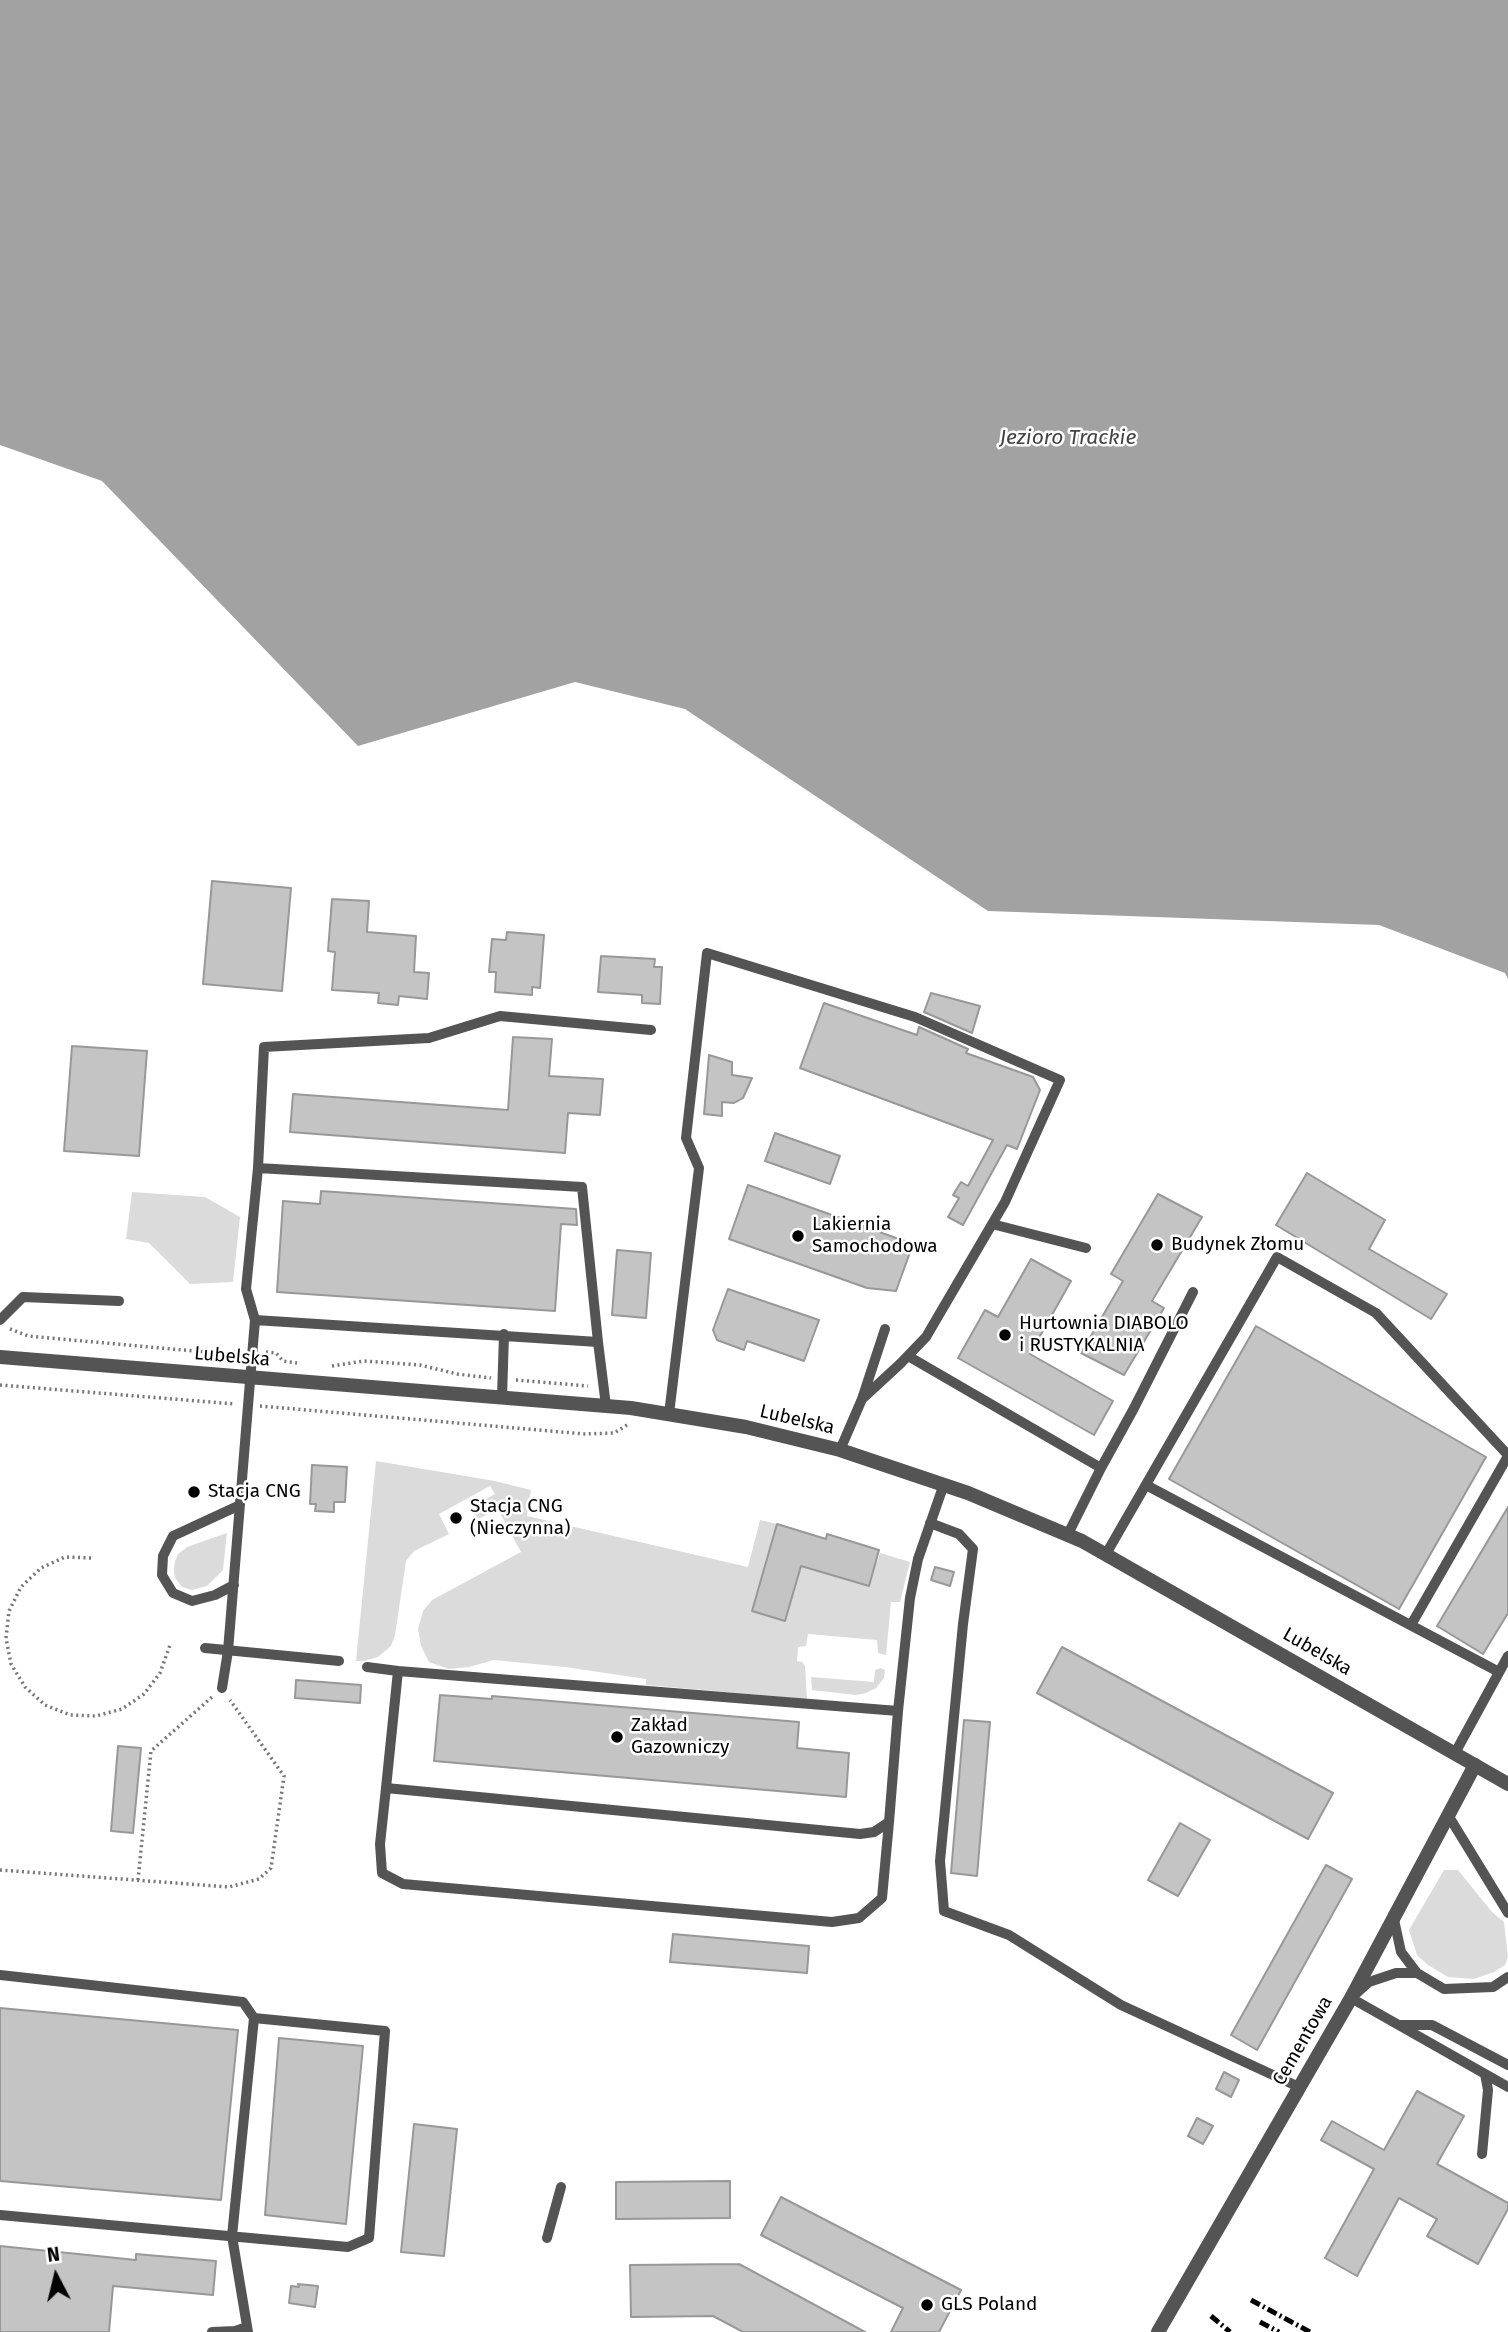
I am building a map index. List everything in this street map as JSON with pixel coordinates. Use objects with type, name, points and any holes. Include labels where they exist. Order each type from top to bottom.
[{"type":"street","name":"Lubelska","points":[[0,1356],[631,1408],[759,1430],[841,1450],[944,1484],[1068,1534],[1508,1784]]},
{"type":"street","name":"Cementowa","points":[[1158,2332],[1351,1998],[1475,1765]]},
{"type":"lane","points":[[669,1414],[699,1168],[686,1138],[707,953],[915,1017],[1060,1080],[1005,1202],[926,1337],[862,1399]]},
{"type":"lane","points":[[222,1688],[228,1651],[253,1351],[255,1320],[246,1289],[258,1168],[264,1047],[429,1038],[500,1016],[651,1030]]},
{"type":"lane","points":[[258,1168],[582,1187],[606,1406]]},
{"type":"lane","points":[[992,1224],[1086,1248]]},
{"type":"lane","points":[[1106,1554],[1277,1257],[1376,1313],[1508,1455],[1411,1625]]},
{"type":"lane","points":[[1068,1534],[1193,1292]]},
{"type":"lane","points":[[0,1320],[23,1297],[119,1301]]},
{"type":"lane","points":[[255,1320],[598,1342]]},
{"type":"lane","points":[[841,1450],[862,1399],[885,1329]]},
{"type":"lane","points":[[502,1397],[504,1335]]},
{"type":"lane","points":[[908,1356],[1101,1468]]},
{"type":"lane","points":[[398,1671],[380,1844],[382,1873],[403,1884],[832,1922],[859,1918],[882,1898],[910,1598],[918,1559],[944,1484]]},
{"type":"lane","points":[[1146,1485],[1499,1672]]},
{"type":"lane","points":[[233,1585],[215,1595],[192,1601],[173,1593],[162,1575],[163,1556],[173,1536],[240,1505]]},
{"type":"lane","points":[[930,1523],[959,1534],[973,1549],[963,1623],[940,1861],[944,1911],[1009,1935],[1121,2005],[1299,2087]]},
{"type":"lane","points":[[205,1648],[339,1661]]},
{"type":"lane","points":[[1455,1753],[1508,1656]]},
{"type":"lane","points":[[367,1667],[898,1711]]},
{"type":"lane","points":[[386,1788],[860,1833],[874,1832],[890,1822]]},
{"type":"lane","points":[[1448,1815],[1508,1913]]},
{"type":"lane","points":[[1393,1915],[1401,1952],[1417,1973],[1444,1989],[1493,1987],[1508,1977]]},
{"type":"lane","points":[[1417,1973],[1396,1973],[1370,1982],[1351,1998],[1508,2087]]},
{"type":"lane","points":[[0,1975],[243,2002],[254,2018],[232,2236],[248,2330],[212,2332]]},
{"type":"lane","points":[[0,2215],[348,2247],[369,2238],[385,2031],[254,2018]]},
{"type":"lane","points":[[1397,2025],[1432,2025],[1508,2065]]},
{"type":"lane","points":[[1482,2154],[1488,2090],[1485,2074]]},
{"type":"lane","points":[[547,2238],[561,2187]]},
{"type":"path","points":[[0,1328],[16,1330],[29,1336],[226,1354],[236,1350],[276,1353],[283,1361],[304,1364]]},
{"type":"path","points":[[322,1366],[365,1361],[420,1366],[457,1374],[603,1387]]},
{"type":"path","points":[[0,1385],[585,1434],[614,1433],[630,1423],[631,1408]]},
{"type":"path","points":[[92,1558],[65,1557],[41,1568],[22,1587],[9,1611],[6,1638],[11,1664],[25,1687],[45,1705],[70,1715],[96,1716],[122,1709],[144,1694],[160,1672],[170,1645]]},
{"type":"path","points":[[0,1870],[229,1887],[259,1879],[271,1868],[284,1776],[222,1688],[150,1751],[138,1880]]},
{"type":"shaded area","points":[[132,1192],[205,1197],[240,1217],[233,1282],[190,1284],[149,1243],[126,1239]]},
{"type":"shaded area","points":[[376,1461],[495,1481],[531,1490],[527,1516],[748,1567],[760,1520],[777,1524],[752,1611],[784,1621],[802,1562],[877,1562],[880,1553],[910,1562],[900,1602],[891,1602],[886,1655],[878,1653],[877,1640],[808,1634],[806,1646],[798,1647],[797,1661],[805,1666],[807,1699],[646,1685],[646,1679],[494,1660],[449,1669],[429,1662],[421,1646],[418,1629],[423,1611],[432,1600],[521,1552],[498,1509],[478,1519],[472,1507],[495,1494],[490,1486],[439,1514],[449,1534],[414,1551],[406,1561],[391,1646],[378,1657],[356,1661]]},
{"type":"shaded area","points":[[227,1533],[223,1570],[207,1586],[192,1590],[182,1587],[175,1578],[174,1570],[178,1554],[187,1547]]},
{"type":"shaded area","points":[[875,1670],[885,1670],[884,1678],[876,1688],[866,1693],[856,1695],[812,1690],[811,1677],[874,1682]]},
{"type":"shaded area","points":[[1444,1870],[1458,1870],[1492,1912],[1504,1922],[1508,1957],[1505,1965],[1494,1972],[1474,1979],[1448,1977],[1417,1955],[1409,1930]]},
{"type":"water","name":"Jezioro Trackie","points":[[0,0],[1508,0],[1508,979],[1505,973],[1379,925],[988,911],[685,709],[575,682],[358,746],[102,481],[0,445]]},
{"type":"building","points":[[212,881],[291,888],[282,991],[203,984]]},
{"type":"building","points":[[332,899],[369,901],[367,932],[416,936],[414,972],[429,973],[427,999],[399,996],[398,1005],[378,1003],[379,993],[332,990],[335,952],[328,951]]},
{"type":"building","points":[[507,932],[544,935],[540,988],[532,987],[532,995],[495,992],[496,972],[489,972],[492,939],[506,940]]},
{"type":"building","points":[[601,956],[655,959],[654,967],[662,967],[660,1004],[642,1003],[642,995],[598,992]]},
{"type":"building","points":[[931,993],[980,1006],[972,1033],[924,1012]]},
{"type":"building","points":[[824,1003],[917,1035],[919,1027],[968,1049],[966,1053],[1033,1077],[1040,1090],[1017,1149],[1007,1145],[963,1225],[948,1217],[959,1198],[953,1195],[961,1182],[968,1186],[993,1140],[800,1068]]},
{"type":"building","points":[[513,1037],[552,1039],[549,1076],[603,1079],[600,1115],[568,1113],[565,1153],[290,1132],[293,1094],[508,1110]]},
{"type":"building","points":[[72,1046],[147,1051],[139,1156],[64,1151]]},
{"type":"building","points":[[709,1055],[732,1062],[732,1075],[752,1078],[743,1098],[734,1103],[722,1102],[722,1116],[704,1114]]},
{"type":"building","points":[[775,1133],[840,1156],[830,1184],[765,1161]]},
{"type":"building","points":[[1307,1173],[1385,1220],[1369,1249],[1447,1294],[1431,1319],[1276,1225]]},
{"type":"building","name":"Lakiernia Samochodowa","points":[[748,1185],[913,1244],[896,1291],[867,1288],[729,1239]]},
{"type":"building","points":[[321,1191],[576,1209],[577,1225],[561,1224],[555,1311],[277,1292],[283,1201],[320,1204]]},
{"type":"building","points":[[1158,1194],[1202,1217],[1152,1301],[1164,1308],[1124,1375],[1081,1353],[1123,1281],[1111,1274]]},
{"type":"building","points":[[617,1250],[651,1253],[646,1318],[612,1315]]},
{"type":"building","name":"Hurtownia DIABOLO i RUSTYKALNIA","points":[[1031,1259],[1071,1281],[1030,1354],[1113,1401],[1094,1435],[958,1358],[985,1310],[998,1317]]},
{"type":"building","points":[[728,1289],[819,1320],[804,1361],[747,1341],[744,1350],[717,1340],[713,1330]]},
{"type":"building","points":[[1256,1326],[1486,1457],[1399,1609],[1169,1479]]},
{"type":"building","points":[[312,1465],[347,1467],[345,1502],[334,1502],[334,1512],[315,1511],[316,1504],[310,1504]]},
{"type":"building","points":[[1508,1507],[1508,1613],[1483,1654],[1437,1626]]},
{"type":"building","points":[[777,1524],[826,1539],[827,1534],[879,1550],[869,1586],[801,1566],[785,1621],[752,1611]]},
{"type":"building","points":[[935,1567],[954,1572],[950,1586],[931,1580]]},
{"type":"building","points":[[1062,1647],[1333,1793],[1308,1839],[1037,1693]]},
{"type":"building","points":[[296,1680],[361,1685],[360,1703],[295,1698]]},
{"type":"building","name":"Zakład Gazowniczy","points":[[440,1695],[492,1699],[492,1696],[799,1722],[797,1748],[849,1753],[846,1797],[434,1761]]},
{"type":"building","points":[[964,1720],[990,1722],[977,1876],[951,1873]]},
{"type":"building","points":[[118,1746],[141,1748],[133,1833],[111,1831]]},
{"type":"building","points":[[1180,1823],[1210,1840],[1178,1896],[1148,1880]]},
{"type":"building","points":[[1326,1865],[1352,1879],[1257,2050],[1231,2035]]},
{"type":"building","points":[[673,1934],[809,1946],[807,1973],[670,1962]]},
{"type":"building","points":[[0,2008],[238,2030],[221,2200],[0,2181]]},
{"type":"building","points":[[279,2038],[363,2046],[346,2224],[265,2215]]},
{"type":"building","points":[[1224,2072],[1239,2080],[1231,2097],[1216,2089]]},
{"type":"building","points":[[1417,2091],[1464,2116],[1437,2164],[1508,2203],[1508,2209],[1478,2264],[1427,2236],[1437,2219],[1399,2198],[1357,2276],[1325,2258],[1374,2169],[1321,2140],[1332,2121],[1384,2150]]},
{"type":"building","points":[[1197,2118],[1213,2126],[1203,2144],[1188,2136]]},
{"type":"building","points":[[414,2124],[457,2129],[444,2256],[401,2252]]},
{"type":"building","points":[[730,2181],[730,2218],[616,2219],[616,2182]]},
{"type":"building","points":[[781,2197],[961,2290],[939,2332],[891,2332],[903,2308],[761,2235]]},
{"type":"building","points":[[0,2246],[136,2260],[136,2254],[216,2261],[213,2295],[113,2286],[109,2332],[0,2332]]},
{"type":"building","points":[[739,2264],[865,2332],[743,2332],[713,2316],[631,2317],[630,2265]]},
{"type":"building","points":[[298,2284],[318,2286],[315,2307],[289,2303],[291,2286],[299,2287]]},
{"type":"railway","points":[[1251,2300],[1310,2332]]},
{"type":"railway","points":[[1211,2316],[1230,2332]]},
{"type":"railway","points":[[1260,2322],[1279,2332]]},
{"type":"place","name":"Lakiernia Samochodowa","points":[[798,1236]]},
{"type":"place","name":"Budynek Złomu","points":[[1157,1245]]},
{"type":"place","name":"Hurtownia DIABOLO i RUSTYKALNIA","points":[[1005,1335]]},
{"type":"place","name":"Stacja CNG","points":[[194,1492]]},
{"type":"place","name":"Stacja CNG (Nieczynna)","points":[[456,1518]]},
{"type":"place","name":"Zakład Gazowniczy","points":[[617,1737]]},
{"type":"place","name":"GLS Poland","points":[[927,2305]]}]
